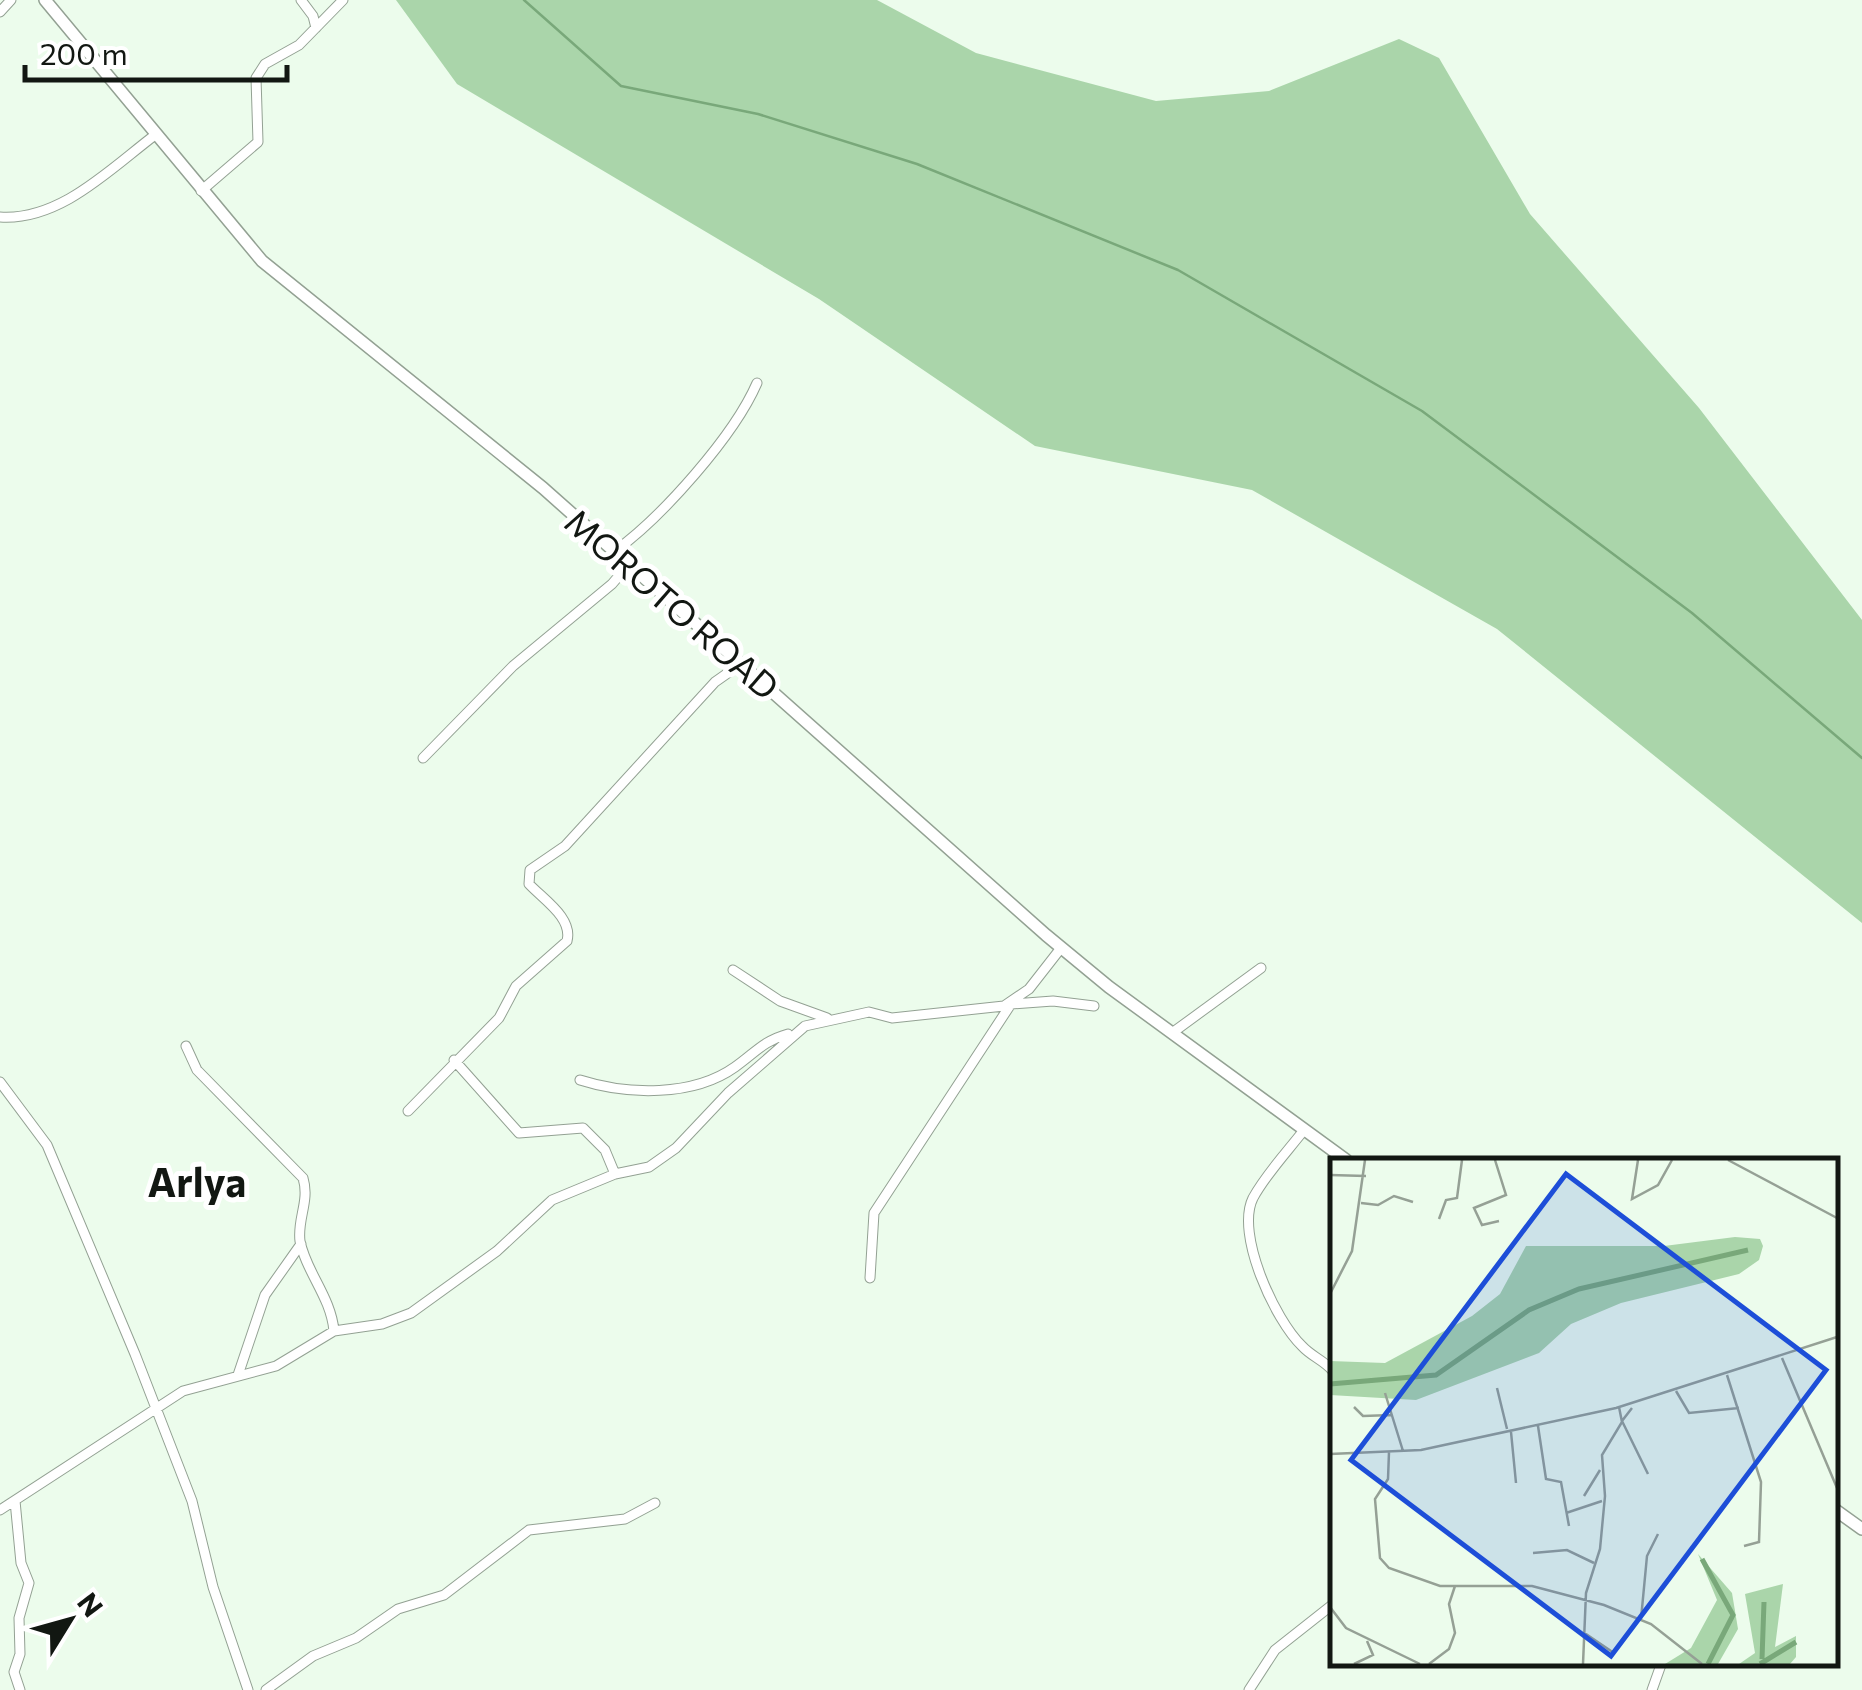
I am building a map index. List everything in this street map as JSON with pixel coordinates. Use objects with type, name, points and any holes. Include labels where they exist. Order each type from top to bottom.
[{"type":"main road","name":"MOROTO ROAD","points":[[46,0],[262,261],[475,430],[743,662],[1061,948],[1343,1158]]},
{"type":"main road","points":[[1837,1511],[1862,1529]]},
{"type":"street","points":[[0,12],[11,0]]},
{"type":"street","points":[[301,0],[314,16],[316,28]]},
{"type":"street","points":[[201,190],[252,151],[258,142],[256,78],[265,64],[288,53],[343,0]]},
{"type":"street","points":[[0,217],[37,214],[69,199],[154,135]]},
{"type":"street","points":[[615,551],[640,533],[692,476],[736,420],[757,383]]},
{"type":"street","points":[[423,758],[512,666],[612,584],[629,564]]},
{"type":"street","points":[[408,1111],[504,1012],[516,986],[567,941],[564,920],[529,884],[530,870],[565,846],[715,682],[743,662]]},
{"type":"street","points":[[870,1278],[874,1213],[1010,1004],[1061,948]]},
{"type":"street","points":[[1172,1033],[1260,968]]},
{"type":"street","points":[[733,970],[780,1001],[830,1019]]},
{"type":"street","points":[[580,1080],[614,1091],[699,1085],[734,1067],[761,1042],[830,1019],[869,1012],[901,1018],[1052,1001],[1094,1006]]},
{"type":"street","points":[[0,1510],[183,1391],[276,1366],[334,1331],[382,1324],[411,1313],[497,1250],[552,1200],[615,1174],[649,1167],[676,1148],[795,1032]]},
{"type":"street","points":[[186,1046],[197,1070],[303,1178],[306,1202],[300,1244],[265,1294],[238,1375]]},
{"type":"street","points":[[454,1060],[519,1133],[583,1128],[605,1150],[615,1174]]},
{"type":"street","points":[[0,1082],[47,1146],[192,1501],[213,1587],[248,1690]]},
{"type":"street","points":[[1304,1130],[1252,1200],[1248,1221],[1255,1258],[1274,1306],[1302,1346],[1330,1368]]},
{"type":"street","points":[[300,1244],[325,1295],[334,1331]]},
{"type":"street","points":[[15,1501],[21,1563],[29,1583],[19,1618],[20,1654],[14,1672],[20,1690]]},
{"type":"street","points":[[266,1690],[312,1656],[356,1638],[398,1609],[456,1588],[529,1530],[625,1519],[655,1504]]},
{"type":"street","points":[[1248,1690],[1276,1650],[1330,1607]]},
{"type":"street","points":[[1652,1690],[1661,1665]]},
{"type":"green space","points":[[396,0],[877,0],[976,53],[1156,101],[1269,91],[1399,39],[1439,58],[1530,214],[1699,408],[1862,620],[1862,923],[1497,629],[1252,490],[1035,446],[819,299],[457,84]]},
{"type":"waterway","points":[[524,0],[621,86],[758,114],[917,164],[1178,270],[1422,411],[1692,613],[1862,758]]},
{"type":"district","name":"Arlya","points":[[197,1180]]}]
